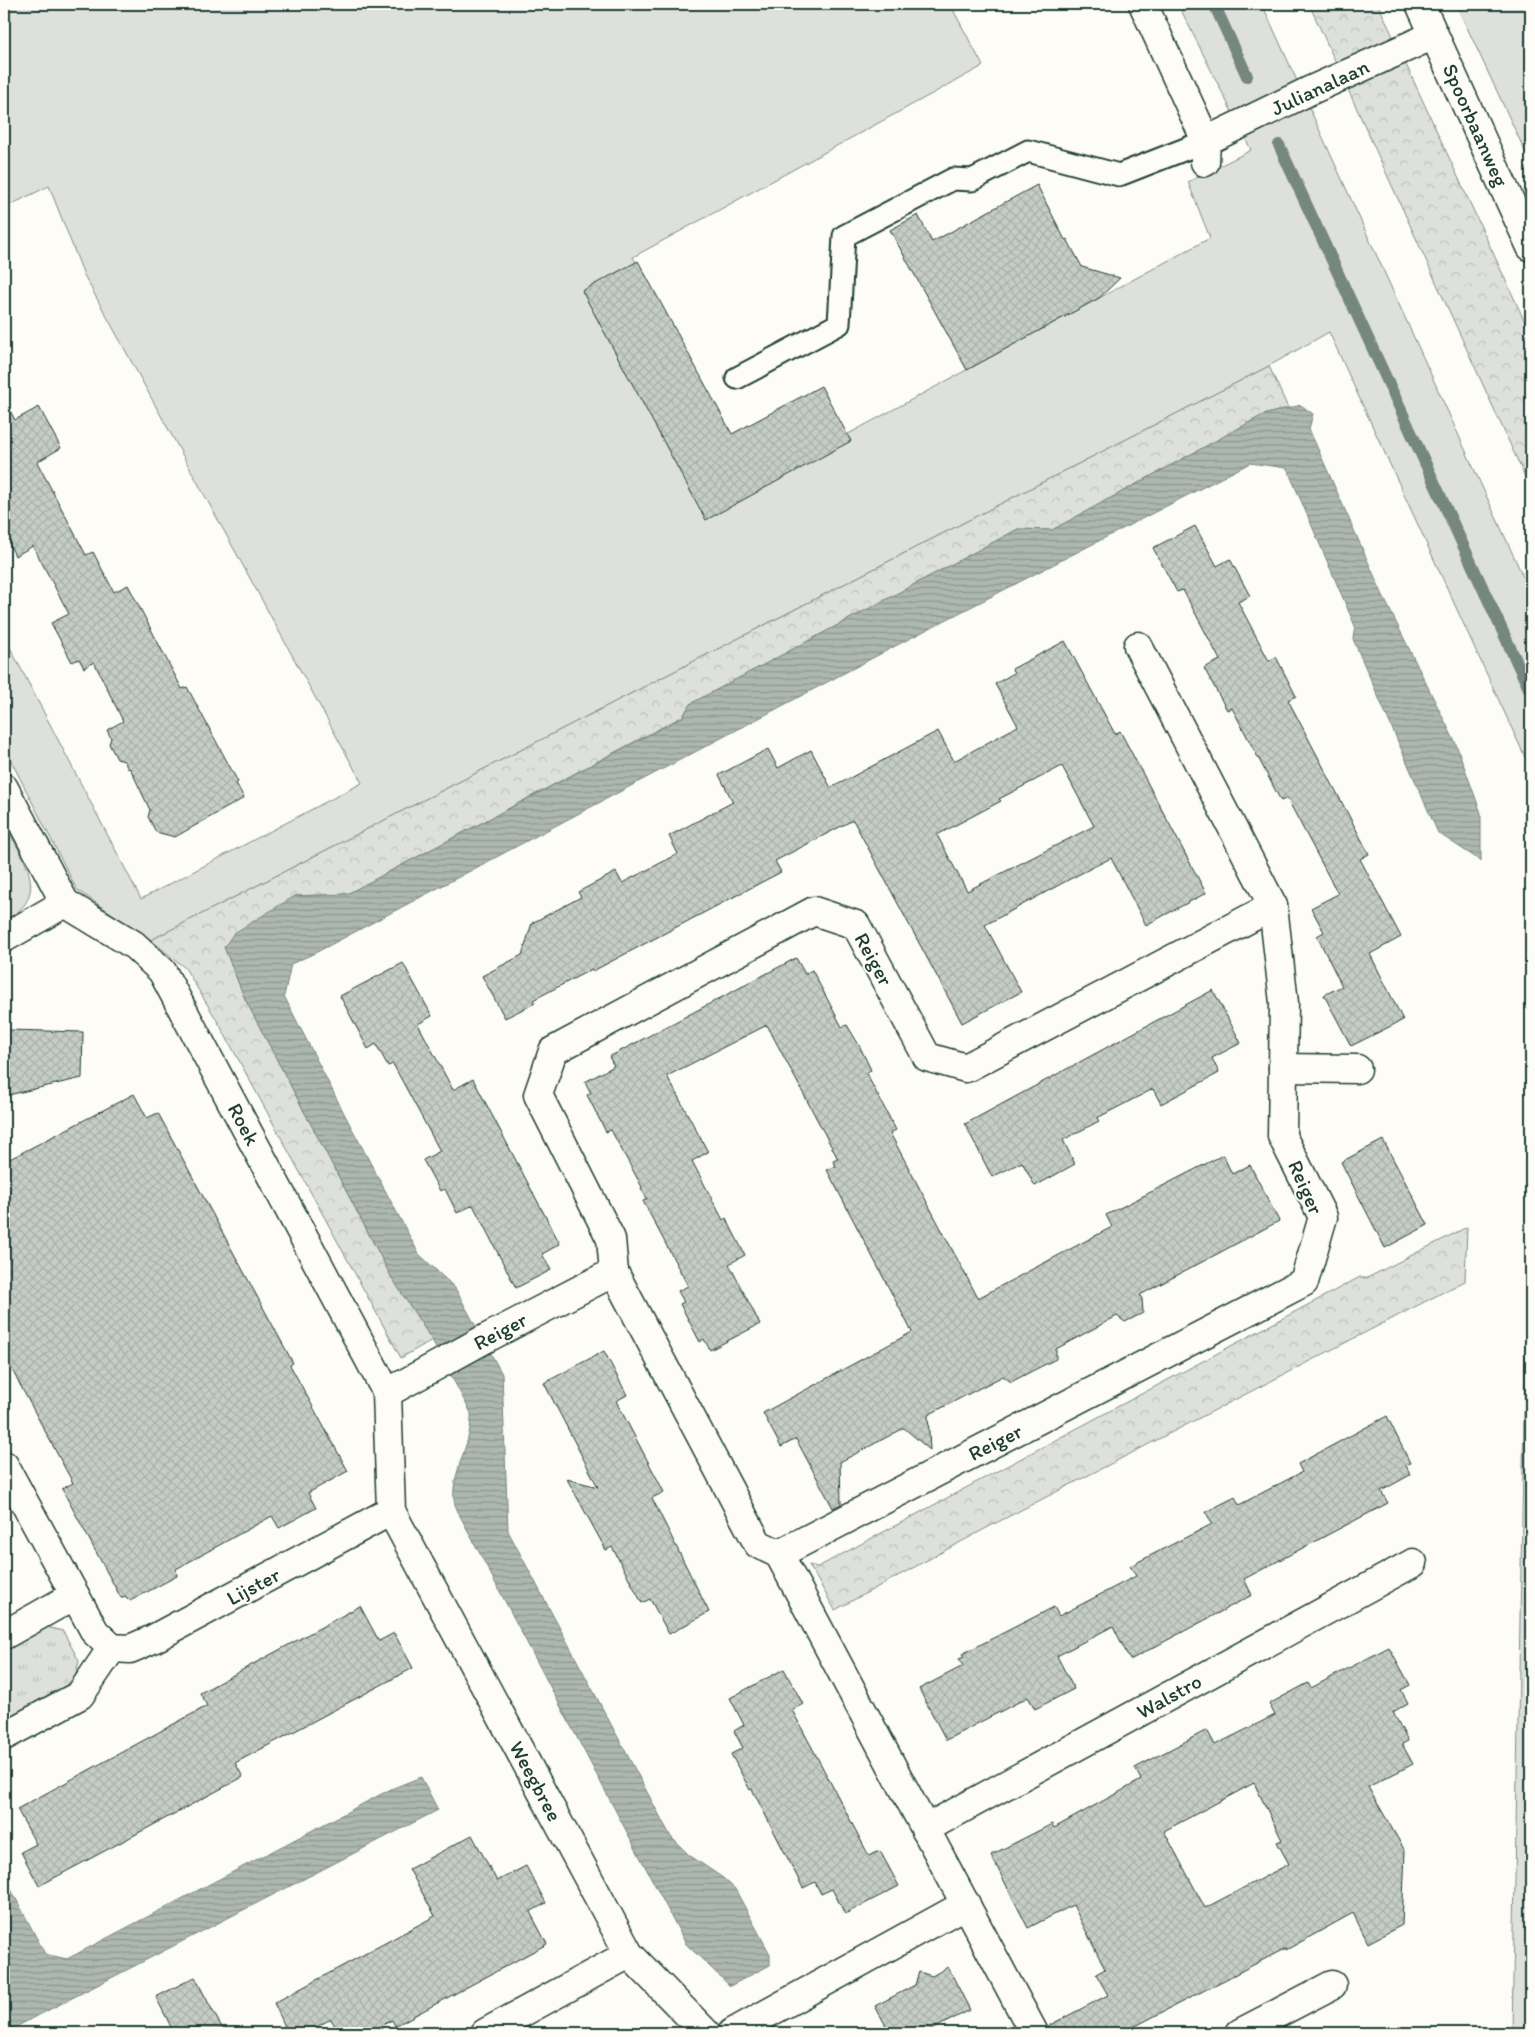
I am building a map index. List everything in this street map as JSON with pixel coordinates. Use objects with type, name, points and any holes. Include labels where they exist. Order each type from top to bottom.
[{"type":"street","points":[[1143,4],[1205,151]]},
{"type":"street","name":"Spoorbaanweg","points":[[1420,4],[1531,247]]},
{"type":"street","name":"Julianalaan","points":[[1205,151],[1309,91],[1434,35]]},
{"type":"street","name":"Reiger","points":[[1138,646],[1273,906],[1284,1003],[1282,1136],[1323,1217],[1304,1282],[779,1554],[758,1544],[614,1272],[611,1239],[538,1095],[553,1051],[814,911],[856,925],[927,1058],[966,1068],[1273,906]]},
{"type":"street","points":[[4,788],[65,904],[4,938]]},
{"type":"street","name":"Roek","points":[[65,904],[134,945],[162,971],[387,1393],[391,1511]]},
{"type":"street","points":[[1283,1068],[1357,1069]]},
{"type":"street","name":"Reiger","points":[[387,1393],[483,1340],[614,1272]]},
{"type":"street","points":[[4,1465],[95,1632],[112,1648],[80,1695],[4,1736]]},
{"type":"street","name":"Lijster","points":[[112,1648],[130,1649],[153,1639],[391,1511]]},
{"type":"street","name":"Weegbree","points":[[391,1511],[629,1954],[706,2033]]},
{"type":"street","points":[[779,1554],[1034,2033]]},
{"type":"street","name":"Walstro","points":[[925,1829],[1413,1563]]},
{"type":"street","points":[[4,1635],[75,1595]]},
{"type":"street","points":[[732,2033],[966,1904]]},
{"type":"street","points":[[485,2033],[629,1954]]},
{"type":"street","points":[[1240,2033],[1332,1985]]},
{"type":"lane","points":[[737,378],[839,324],[844,236],[953,179],[972,180],[1028,150],[1119,175],[1205,151]]},
{"type":"green space","points":[[4,4],[950,4],[983,66],[633,257],[756,484],[1210,238],[1188,182],[1251,150],[1178,4],[1262,4],[1531,594],[1531,770],[1329,332],[1269,366],[151,940],[77,890],[4,747],[4,636],[141,899],[362,783],[84,275],[49,186],[4,208]]},
{"type":"green space","points":[[1309,4],[1378,4],[1531,335],[1531,490]]},
{"type":"green space","points":[[1456,4],[1531,4],[1531,164]]},
{"type":"green space","points":[[1269,366],[1288,408],[1263,415],[1052,530],[1018,529],[690,704],[683,716],[347,894],[295,896],[224,947],[245,999],[392,1278],[432,1340],[401,1358],[218,1022],[185,968],[151,940]]},
{"type":"green space","points":[[4,823],[25,863],[31,888],[27,900],[19,911],[4,921]]},
{"type":"green space","points":[[1531,1054],[1531,2033],[1512,2033]]},
{"type":"green space","points":[[1467,1227],[1465,1281],[994,1524],[835,1610],[809,1565],[818,1567],[1360,1277],[1367,1278]]},
{"type":"green space","points":[[46,1627],[63,1631],[79,1661],[73,1686],[4,1724],[4,1650]]},
{"type":"shaded area","points":[[1301,405],[1313,414],[1309,429],[1385,600],[1456,744],[1481,813],[1481,861],[1438,833],[1353,639],[1355,626],[1287,468],[1250,463],[901,643],[291,964],[284,996],[348,1121],[419,1254],[455,1288],[502,1374],[508,1531],[671,1837],[689,1855],[723,1878],[735,1889],[770,1954],[770,1965],[730,1986],[686,1944],[459,1514],[454,1503],[454,1489],[469,1435],[471,1413],[432,1340],[392,1278],[245,999],[224,947],[234,933],[295,896],[347,894],[683,717],[690,704],[1018,529],[1052,530],[1263,415]]},
{"type":"shaded area","points":[[421,1777],[438,1810],[4,2033],[4,1876],[45,1954],[67,1959],[391,1789]]},
{"type":"building","points":[[1037,185],[1065,240],[1067,239],[1082,267],[1120,278],[1099,298],[967,370],[890,230],[918,215],[932,242]]},
{"type":"building","points":[[638,261],[732,434],[821,386],[851,441],[706,520],[582,291]]},
{"type":"building","points":[[4,399],[15,420],[39,407],[61,448],[37,462],[86,555],[93,552],[114,592],[128,585],[182,689],[187,687],[238,782],[236,783],[244,798],[175,837],[156,832],[148,817],[150,810],[130,768],[128,769],[124,761],[117,759],[109,744],[111,738],[107,730],[123,721],[94,662],[84,668],[79,659],[72,662],[51,623],[69,614],[33,546],[15,556],[4,532]]},
{"type":"building","points":[[1195,526],[1217,566],[1230,559],[1250,596],[1238,602],[1269,661],[1276,657],[1296,696],[1288,700],[1369,854],[1360,859],[1401,937],[1370,954],[1403,1020],[1351,1046],[1324,995],[1342,986],[1317,936],[1324,932],[1311,908],[1338,894],[1287,798],[1281,801],[1232,708],[1227,710],[1204,668],[1220,660],[1183,590],[1177,592],[1153,548]]},
{"type":"building","points":[[1065,641],[1115,734],[1120,731],[1206,893],[1146,925],[1111,858],[1070,879],[985,925],[1021,992],[962,1023],[853,820],[775,861],[781,872],[593,971],[592,969],[533,1000],[535,1003],[505,1018],[482,976],[522,955],[532,923],[581,897],[578,892],[616,872],[622,883],[678,854],[669,836],[733,802],[719,775],[768,749],[778,768],[811,750],[831,788],[938,731],[954,761],[1018,726],[995,684],[1014,673],[1012,669]],"holes":[[[1062,766],[1094,826],[967,891],[937,835],[1001,801],[999,799]]]},
{"type":"building","points":[[796,958],[805,974],[812,970],[842,1027],[847,1025],[859,1045],[871,1070],[866,1073],[896,1130],[890,1133],[978,1298],[1112,1227],[1106,1215],[1223,1155],[1232,1174],[1250,1165],[1279,1221],[1140,1295],[1143,1313],[1125,1322],[1117,1316],[1056,1349],[1056,1359],[1011,1382],[1003,1376],[928,1415],[930,1450],[904,1428],[840,1462],[841,1504],[833,1508],[796,1439],[781,1447],[763,1413],[912,1332],[827,1170],[836,1166],[833,1161],[838,1159],[767,1025],[667,1076],[708,1152],[692,1161],[723,1220],[726,1218],[745,1255],[729,1264],[760,1324],[710,1350],[704,1339],[700,1342],[680,1304],[684,1302],[678,1291],[688,1286],[643,1201],[647,1199],[642,1187],[611,1130],[606,1132],[587,1095],[591,1093],[585,1082],[614,1066],[609,1057]]},
{"type":"building","points":[[403,963],[432,1016],[418,1024],[453,1090],[473,1079],[560,1244],[542,1254],[551,1270],[516,1288],[473,1205],[457,1213],[445,1189],[440,1191],[423,1160],[440,1151],[393,1064],[388,1066],[376,1044],[368,1049],[340,996]]},
{"type":"building","points":[[1213,990],[1241,1043],[1212,1058],[1219,1073],[1161,1104],[1153,1089],[1097,1118],[1099,1121],[1063,1140],[1075,1164],[1035,1186],[1022,1162],[992,1177],[965,1124]]},
{"type":"building","points":[[8,1030],[83,1032],[82,1078],[4,1096],[4,1057],[7,1057]]},
{"type":"building","points":[[134,1094],[147,1118],[158,1113],[293,1363],[290,1365],[348,1471],[308,1493],[316,1508],[279,1528],[272,1516],[176,1569],[177,1576],[130,1601],[125,1596],[121,1598],[62,1489],[73,1483],[4,1355],[4,1162]]},
{"type":"building","points":[[1383,1140],[1428,1225],[1385,1248],[1341,1162]]},
{"type":"building","points":[[604,1351],[627,1395],[616,1401],[664,1492],[652,1498],[709,1612],[669,1634],[650,1599],[642,1603],[612,1547],[606,1550],[567,1479],[598,1487],[544,1383]]},
{"type":"building","points":[[1387,1416],[1410,1463],[1406,1465],[1410,1475],[1381,1491],[1388,1503],[1244,1579],[1252,1595],[1130,1660],[1113,1626],[1057,1656],[1074,1689],[1035,1709],[1028,1697],[946,1740],[919,1689],[963,1666],[959,1659],[964,1657],[962,1654],[1054,1607],[1059,1616],[1136,1576],[1130,1566],[1212,1524],[1206,1512],[1235,1497],[1239,1505],[1302,1472],[1298,1464]]},
{"type":"building","points":[[360,1606],[379,1641],[394,1633],[413,1668],[235,1763],[243,1777],[39,1886],[21,1852],[36,1844],[17,1809],[207,1706],[200,1693]]},
{"type":"building","points":[[1389,1647],[1410,1685],[1401,1690],[1408,1703],[1393,1712],[1408,1741],[1402,1744],[1413,1764],[1368,1787],[1405,1851],[1402,1925],[1368,1943],[1353,1913],[1286,1950],[1286,1948],[1122,2033],[1050,2033],[1048,2026],[1108,1995],[1096,1974],[1105,1969],[1073,1905],[1028,1928],[991,1855],[1052,1824],[1054,1828],[1141,1780],[1135,1768],[1207,1730],[1215,1745],[1275,1715],[1269,1704],[1308,1683],[1311,1688]],"holes":[[[1254,1783],[1282,1840],[1277,1842],[1289,1864],[1205,1908],[1164,1831]]]},
{"type":"building","points":[[784,1669],[803,1704],[792,1710],[869,1856],[880,1851],[899,1886],[845,1914],[832,1889],[821,1894],[815,1882],[803,1888],[752,1789],[750,1790],[731,1754],[743,1748],[734,1731],[744,1725],[730,1698]]},
{"type":"building","points":[[472,1835],[497,1881],[526,1866],[546,1903],[530,1912],[547,1944],[395,2026],[392,2020],[368,2033],[339,2033],[331,2019],[305,2033],[288,2033],[274,2003],[435,1916],[409,1869]]},
{"type":"building","points":[[948,1967],[970,2010],[925,2033],[890,2033],[875,2006],[915,1985],[919,1972],[932,1976]]},
{"type":"building","points":[[195,1977],[225,2033],[174,2033],[156,1997]]},
{"type":"waterway","points":[[1214,4],[1247,76]]},
{"type":"waterway","points":[[1279,145],[1531,693]]}]
